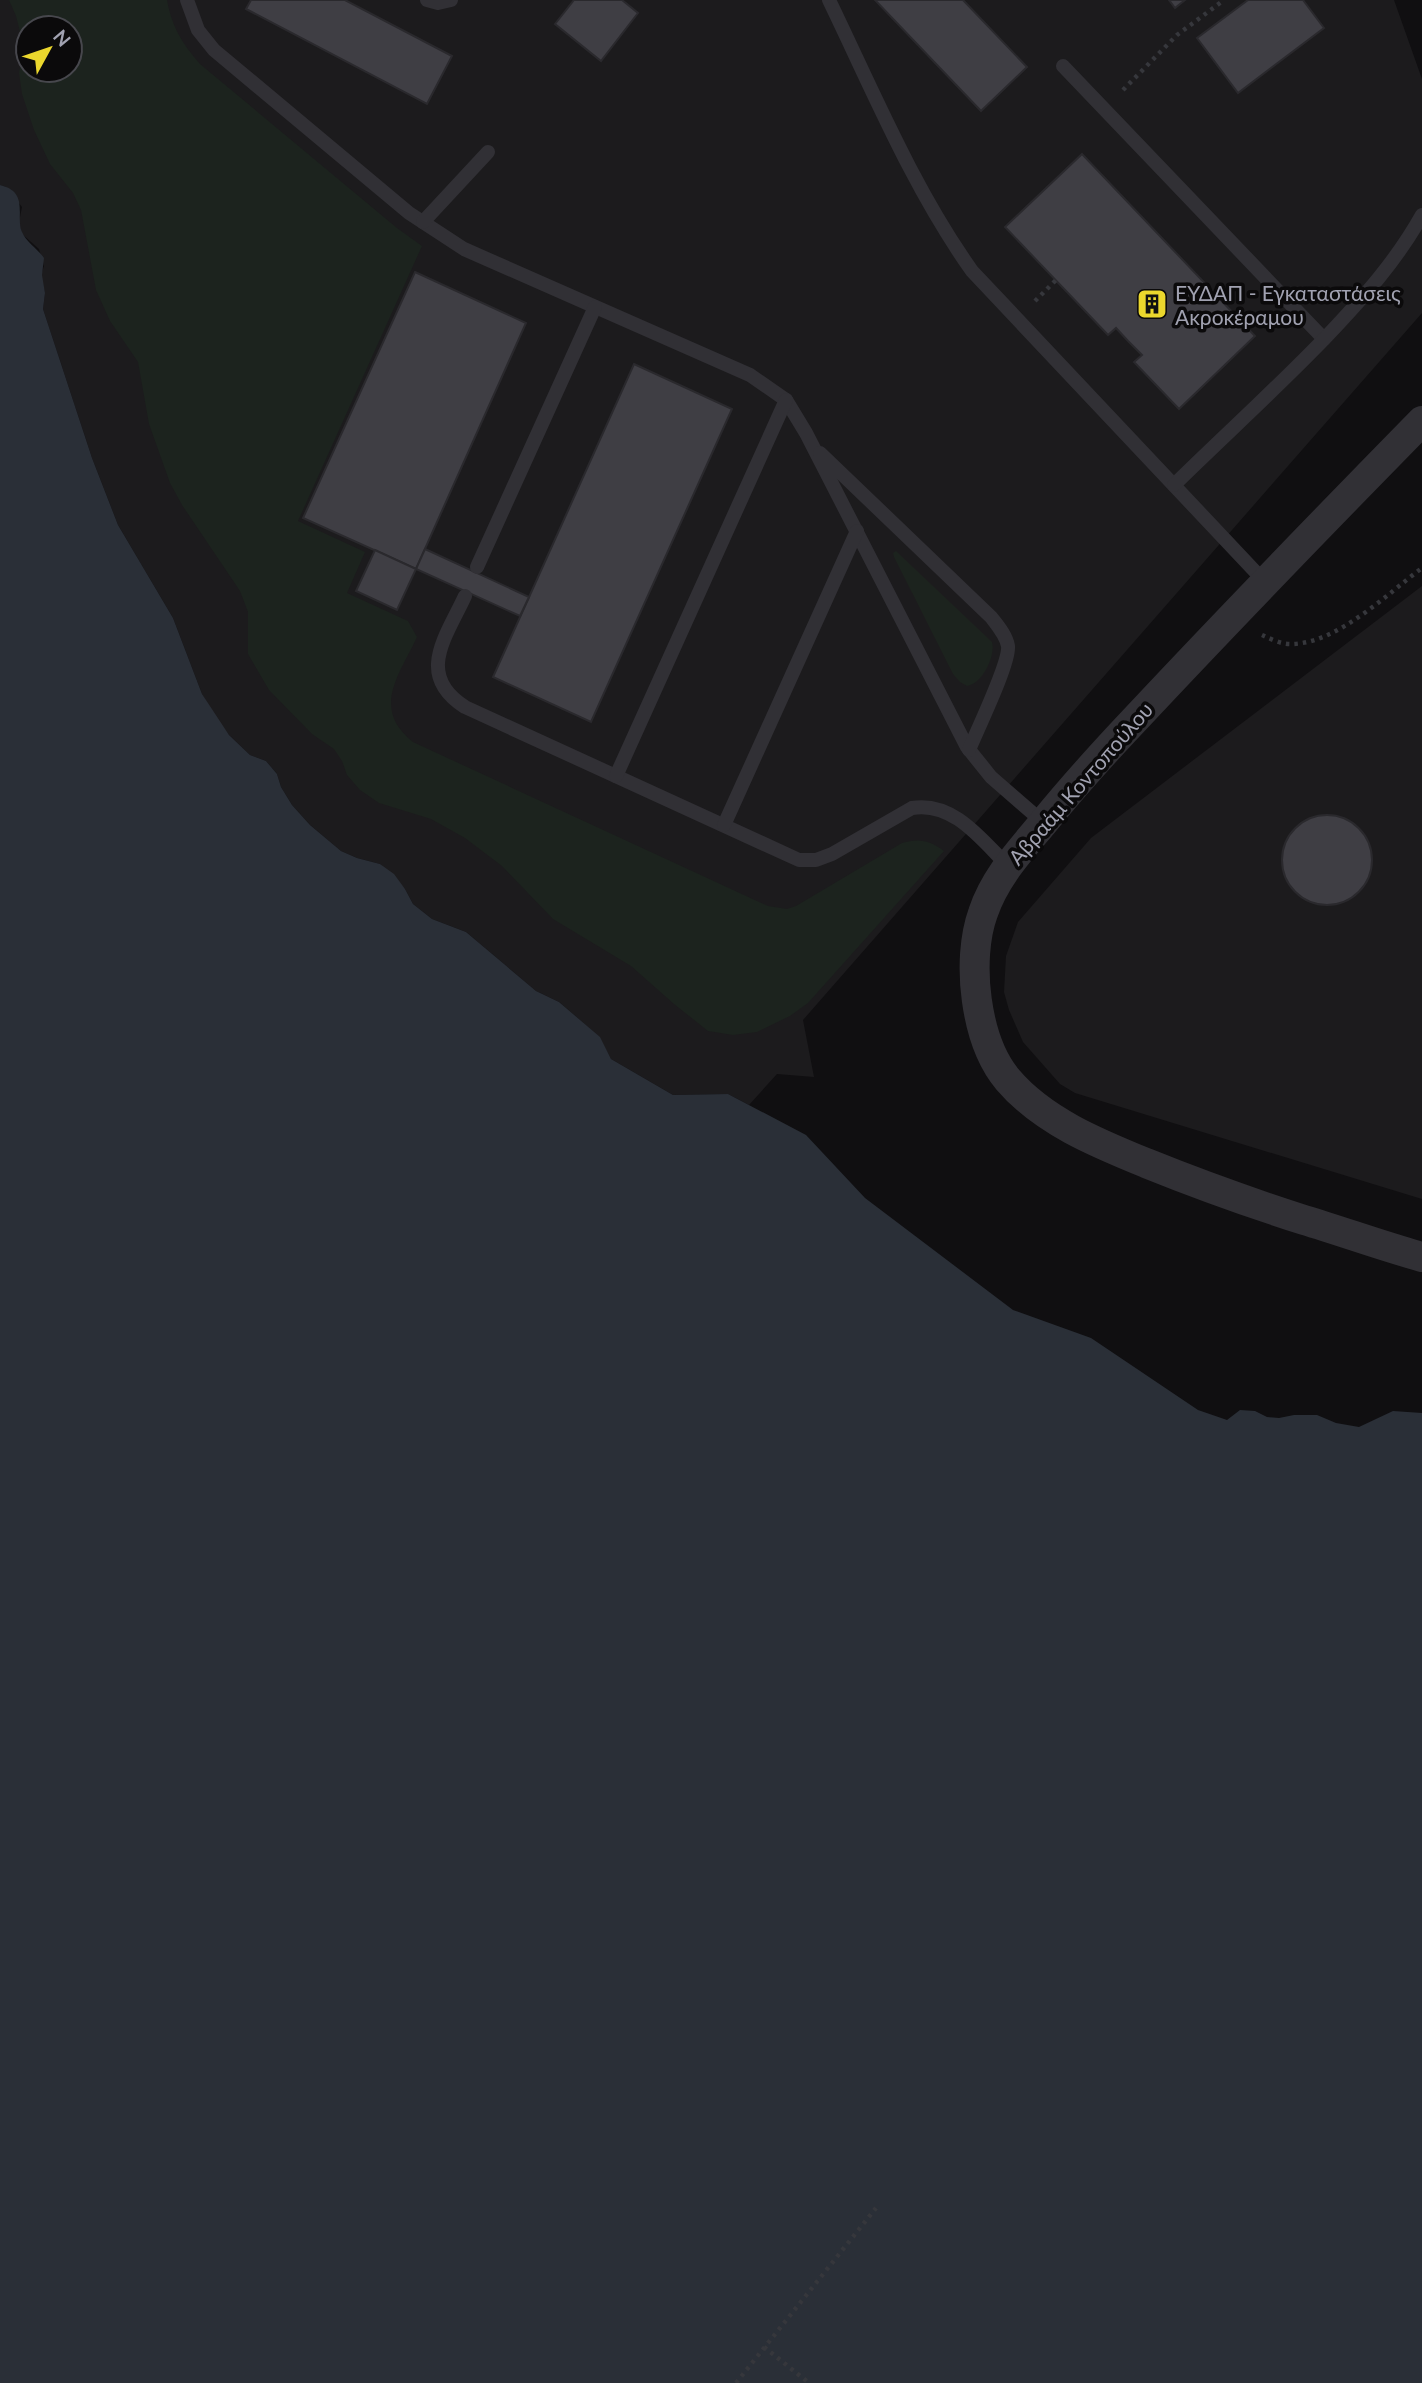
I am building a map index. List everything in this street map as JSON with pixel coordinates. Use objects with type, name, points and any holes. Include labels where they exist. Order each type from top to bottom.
[{"type":"street","name":"Αβραάμ Κοντοπούλου","points":[[1422,421],[1233,614],[1065,794],[1007,865],[982,913],[976,942],[976,995],[990,1051],[1007,1078],[1029,1101],[1079,1133],[1178,1176],[1243,1200],[1422,1257]]},
{"type":"lane","points":[[187,0],[198,30],[214,50],[423,222],[464,249],[750,375],[786,400],[857,531],[961,738],[991,777],[1044,823]]},
{"type":"lane","points":[[427,0],[438,4],[451,0]]},
{"type":"lane","points":[[829,0],[913,173],[964,260],[1265,582]]},
{"type":"lane","points":[[1063,66],[1324,339]]},
{"type":"lane","points":[[423,222],[488,152]]},
{"type":"lane","points":[[1174,485],[1365,296],[1422,215]]},
{"type":"lane","points":[[477,567],[595,307]]},
{"type":"lane","points":[[616,776],[786,400]]},
{"type":"lane","points":[[811,444],[991,617],[1003,633],[1007,643],[1006,660],[969,750]]},
{"type":"lane","points":[[724,825],[857,531]]},
{"type":"lane","points":[[465,596],[436,659],[441,682],[449,696],[465,707],[799,859],[816,860],[832,854],[912,808],[929,806],[944,810],[958,819],[1007,865]]},
{"type":"path","points":[[1104,109],[1177,35],[1224,0]]},
{"type":"path","points":[[1233,614],[1257,633],[1274,641],[1291,645],[1312,641],[1353,620],[1422,568]]},
{"type":"path","points":[[736,2383],[876,2208]]},
{"type":"path","points":[[764,2347],[809,2383]]},
{"type":"shaded area","points":[[0,0],[1394,0],[1422,79],[1422,313],[803,1020],[814,1077],[777,1074],[749,1105],[728,1094],[673,1095],[611,1059],[599,1037],[559,1002],[536,991],[466,932],[432,919],[413,904],[405,889],[380,864],[341,851],[310,825],[292,805],[277,774],[266,761],[250,755],[229,735],[202,694],[173,618],[118,525],[92,458],[43,309],[45,293],[41,275],[44,266],[39,249],[22,234],[19,222],[22,207],[6,187],[0,185]]},
{"type":"shaded area","points":[[9,0],[167,0],[179,34],[200,64],[422,246],[298,521],[365,552],[347,593],[408,621],[417,637],[392,691],[393,717],[413,742],[768,906],[787,909],[796,906],[902,843],[924,841],[944,851],[808,1003],[790,1016],[757,1032],[733,1035],[708,1031],[631,966],[553,919],[502,866],[465,838],[431,819],[379,803],[360,790],[347,775],[334,749],[312,734],[269,690],[248,654],[248,612],[240,591],[170,483],[149,424],[138,362],[110,321],[96,290],[81,210],[73,193],[50,164],[34,130],[21,84],[84,84],[84,14],[15,14]]},
{"type":"shaded area","points":[[0,185],[15,193],[20,206],[22,232],[44,258],[43,309],[92,458],[118,525],[173,618],[202,694],[229,735],[250,755],[266,761],[277,774],[292,805],[310,825],[341,851],[380,864],[394,874],[413,904],[432,919],[466,932],[536,991],[559,1002],[600,1037],[611,1059],[673,1095],[728,1094],[806,1135],[865,1198],[1013,1310],[1091,1338],[1198,1410],[1227,1420],[1240,1410],[1279,1418],[1317,1415],[1336,1423],[1359,1427],[1393,1411],[1422,1413],[1422,2383],[0,2383]]},
{"type":"shaded area","points":[[896,551],[992,642],[990,662],[983,675],[973,684],[967,686],[953,674],[894,557],[893,553]]},
{"type":"shaded area","points":[[1422,586],[1422,1199],[1075,1093],[1060,1084],[1023,1042],[1004,992],[1006,956],[1018,922],[1091,838]]},
{"type":"building","points":[[251,0],[345,0],[452,56],[427,104],[246,9]]},
{"type":"building","points":[[574,0],[622,0],[638,13],[601,61],[555,24]]},
{"type":"building","points":[[875,0],[963,0],[1027,67],[981,111]]},
{"type":"building","points":[[1169,0],[1185,0],[1175,8]]},
{"type":"building","points":[[1248,0],[1303,0],[1324,28],[1238,93],[1197,38]]},
{"type":"building","name":"ΕΥΔΑΠ - Εγκαταστάσεις Ακροκέραμου","points":[[1082,154],[1255,336],[1179,409],[1134,362],[1142,355],[1116,328],[1108,335],[1005,227]]},
{"type":"building","points":[[415,272],[526,323],[416,569],[303,518]]},
{"type":"building","points":[[634,364],[732,409],[591,722],[493,677]]},
{"type":"building","points":[[425,549],[529,597],[520,616],[416,569]]},
{"type":"building","points":[[375,550],[416,569],[397,610],[356,591]]},
{"type":"building","points":[[1327,815],[1344,819],[1359,828],[1368,843],[1372,860],[1368,877],[1359,892],[1344,901],[1327,905],[1310,901],[1295,892],[1286,877],[1282,860],[1286,843],[1295,828],[1310,819]]},
{"type":"place","name":"ΕΥΔΑΠ - Εγκαταστάσεις Ακροκέραμου","points":[[1152,304]]}]
